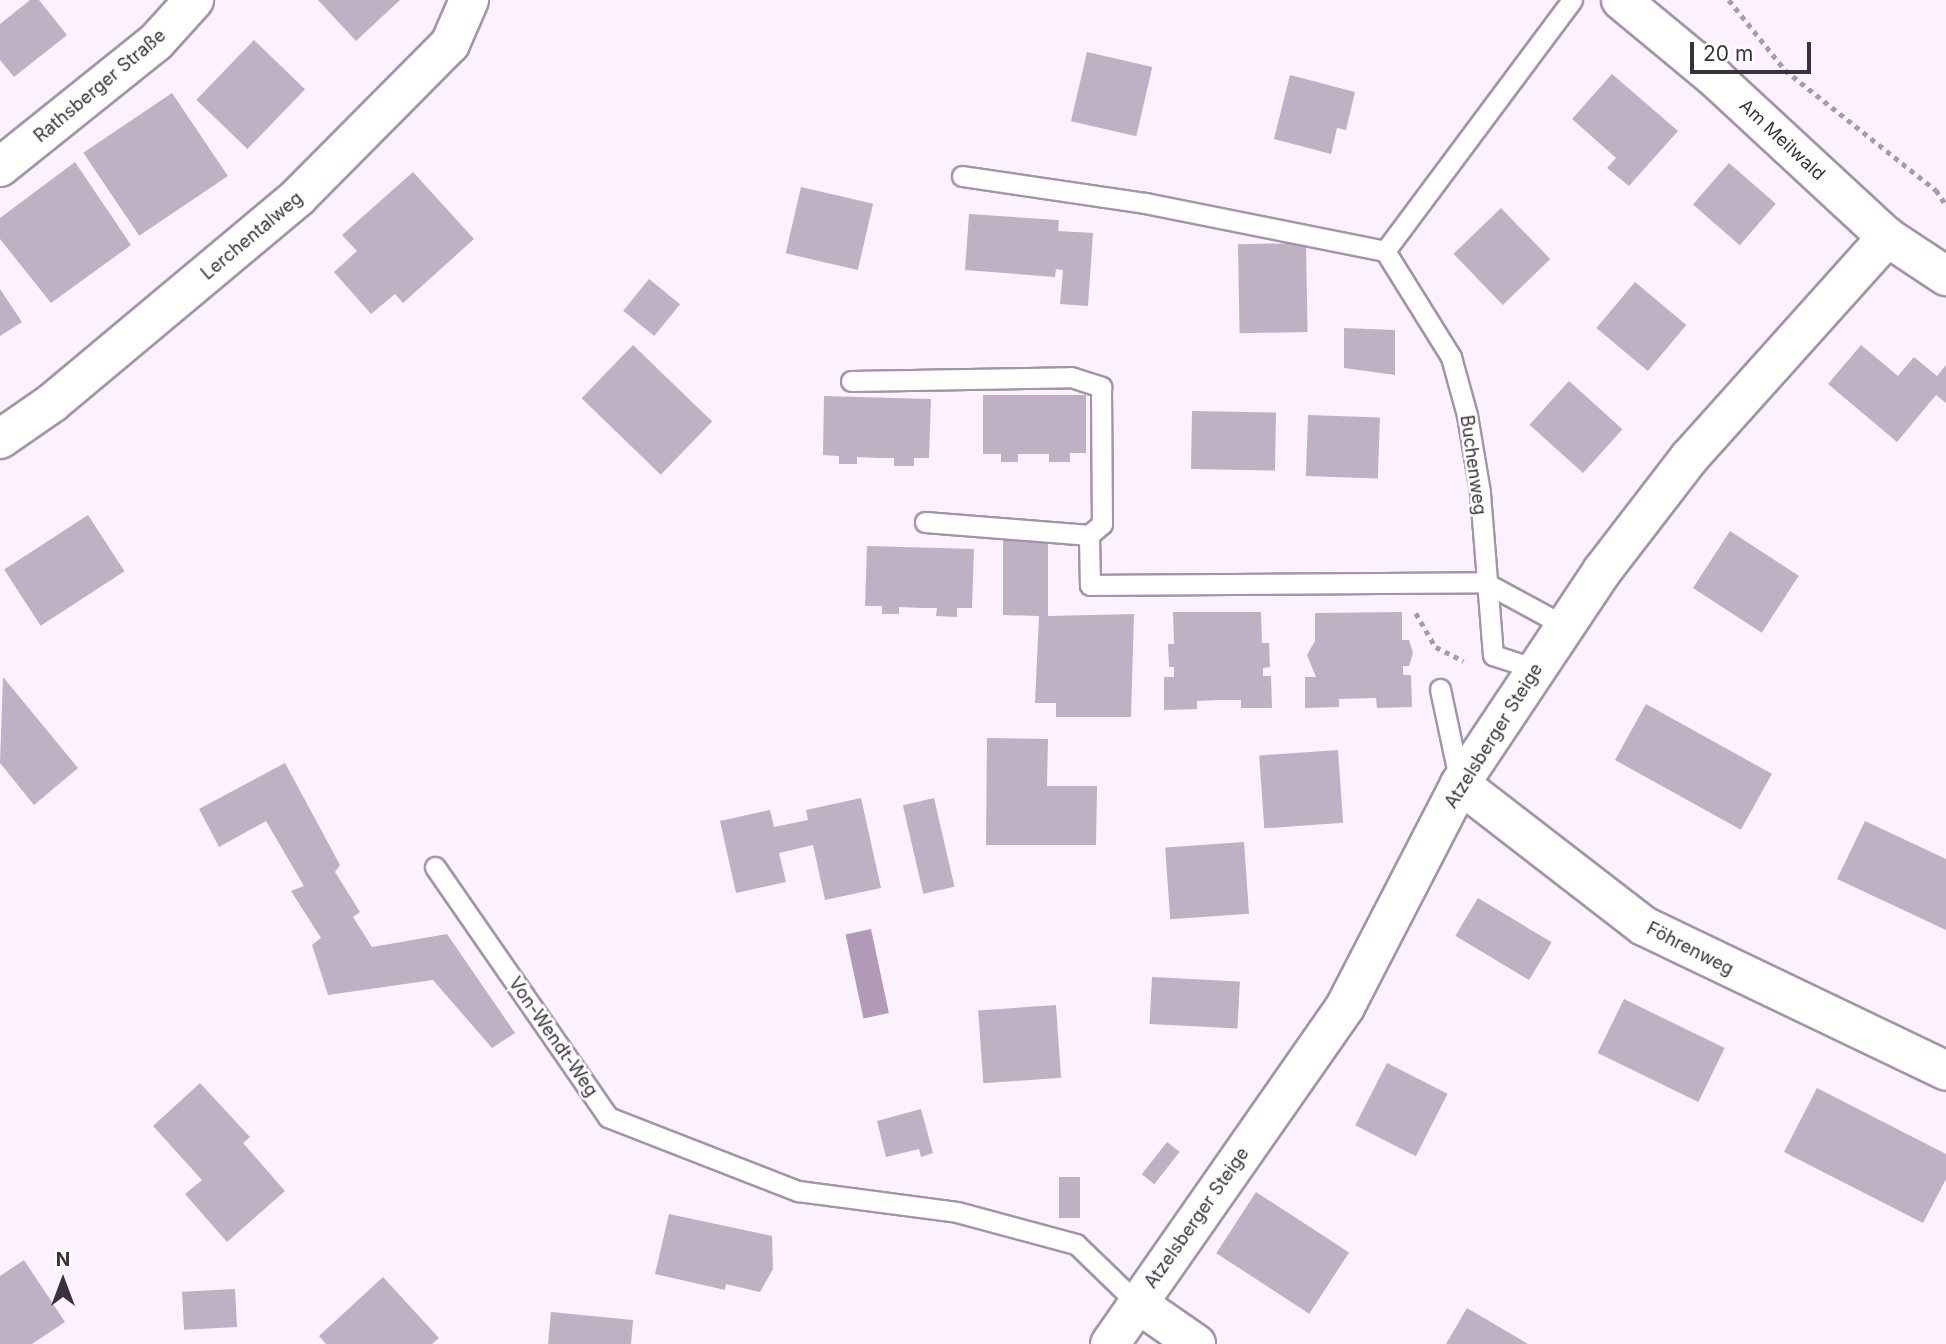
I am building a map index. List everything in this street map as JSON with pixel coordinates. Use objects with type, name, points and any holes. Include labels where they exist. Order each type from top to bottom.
[{"type":"street","name":"Rathsberger Straße","points":[[0,167],[156,42],[194,0]]},
{"type":"street","name":"Lerchentalweg","points":[[0,439],[52,403],[298,197],[450,44],[469,0]]},
{"type":"street","name":"Am Meilwald","points":[[1621,0],[1714,76],[1887,237],[1946,276]]},
{"type":"street","name":"Atzelsberger Steige","points":[[1110,1344],[1345,1007],[1460,784],[1565,626],[1689,458],[1887,237]]},
{"type":"street","name":"Föhrenweg","points":[[1460,784],[1644,926],[1946,1071]]},
{"type":"street","points":[[1137,1303],[1196,1344]]},
{"type":"lane","points":[[962,176],[1158,205],[1385,251],[1572,0]]},
{"type":"lane","name":"Buchenweg","points":[[1385,251],[1451,357],[1480,492],[1484,582],[1493,655],[1536,668]]},
{"type":"lane","points":[[851,381],[1071,377],[1101,387],[1102,524],[1089,535],[925,522]]},
{"type":"lane","points":[[1089,535],[1090,585],[1484,582],[1565,626]]},
{"type":"lane","points":[[1440,689],[1460,784]]},
{"type":"lane","name":"Von-Wendt-Weg","points":[[435,867],[608,1117],[709,1160],[798,1191],[957,1212],[1076,1244],[1137,1303]]},
{"type":"path","points":[[1730,0],[1785,71],[1936,190],[1946,205]]},
{"type":"shaded area","points":[[871,929],[889,1013],[863,1019],[846,934]]},
{"type":"building","points":[[30,0],[39,0],[67,35],[14,77],[0,60],[0,24]]},
{"type":"building","points":[[318,0],[400,0],[356,41]]},
{"type":"building","points":[[254,40],[305,89],[247,149],[196,100]]},
{"type":"building","points":[[1087,52],[1152,67],[1136,136],[1071,121]]},
{"type":"building","points":[[1612,74],[1678,131],[1629,186],[1607,168],[1616,158],[1572,119]]},
{"type":"building","points":[[1290,75],[1355,92],[1346,130],[1337,128],[1331,154],[1274,139]]},
{"type":"building","points":[[172,93],[228,176],[139,236],[83,153]]},
{"type":"building","points":[[75,162],[131,245],[51,303],[0,239],[0,218]]},
{"type":"building","points":[[1729,163],[1776,204],[1740,245],[1693,205]]},
{"type":"building","points":[[413,172],[474,239],[403,303],[395,294],[371,314],[334,272],[357,251],[342,235]]},
{"type":"building","points":[[801,187],[873,204],[858,270],[786,253]]},
{"type":"building","points":[[1501,208],[1550,259],[1503,305],[1454,254]]},
{"type":"building","points":[[969,214],[1059,220],[1058,231],[1093,233],[1088,306],[1060,304],[1063,270],[1056,269],[1055,277],[965,270]]},
{"type":"building","points":[[1306,243],[1308,332],[1240,333],[1238,244]]},
{"type":"building","points":[[649,279],[680,304],[654,336],[623,311]]},
{"type":"building","points":[[1635,282],[1686,325],[1648,371],[1596,328]]},
{"type":"building","points":[[0,289],[22,322],[0,336]]},
{"type":"building","points":[[1344,328],[1395,330],[1395,375],[1344,368]]},
{"type":"building","points":[[633,345],[712,421],[661,475],[582,398]]},
{"type":"building","points":[[1861,345],[1898,376],[1914,357],[1937,376],[1946,365],[1946,403],[1936,395],[1897,442],[1828,384]]},
{"type":"building","points":[[1569,381],[1623,429],[1583,473],[1530,425]]},
{"type":"building","points":[[983,395],[1086,395],[1086,453],[1070,453],[1070,462],[1049,462],[1049,454],[1018,454],[1018,462],[1001,462],[1001,454],[983,454]]},
{"type":"building","points":[[824,396],[931,399],[929,458],[914,458],[914,466],[894,466],[894,458],[857,457],[857,464],[839,464],[839,456],[823,455]]},
{"type":"building","points":[[1192,411],[1276,412],[1275,470],[1191,469]]},
{"type":"building","points":[[1308,415],[1380,418],[1378,478],[1306,476]]},
{"type":"building","points":[[88,515],[124,571],[41,626],[4,569]]},
{"type":"building","points":[[1730,531],[1799,576],[1762,633],[1693,588]]},
{"type":"building","points":[[1003,540],[1048,540],[1048,616],[1134,614],[1131,717],[1056,717],[1056,703],[1035,703],[1039,616],[1003,615]]},
{"type":"building","points":[[867,546],[974,549],[972,608],[957,608],[957,617],[936,616],[937,608],[899,607],[899,614],[882,614],[882,606],[865,606]]},
{"type":"building","points":[[1173,612],[1261,612],[1262,643],[1269,643],[1270,667],[1263,668],[1263,676],[1271,676],[1272,708],[1241,708],[1241,700],[1219,700],[1197,701],[1197,709],[1164,710],[1164,677],[1174,677],[1174,667],[1169,667],[1168,644],[1174,644]]},
{"type":"building","points":[[1402,612],[1402,640],[1409,640],[1413,653],[1409,666],[1403,666],[1403,675],[1411,675],[1412,707],[1377,708],[1376,698],[1339,699],[1339,707],[1305,708],[1305,677],[1316,677],[1307,655],[1315,641],[1315,613]]},
{"type":"building","points":[[3,677],[78,768],[34,805],[0,763]]},
{"type":"building","points":[[1646,704],[1772,774],[1741,830],[1615,760]]},
{"type":"building","points":[[987,738],[1048,739],[1047,786],[1097,786],[1096,845],[986,845]]},
{"type":"building","points":[[1338,750],[1343,823],[1264,828],[1259,756]]},
{"type":"building","points":[[285,763],[340,865],[335,872],[360,912],[353,917],[372,947],[447,934],[515,1033],[492,1048],[433,980],[328,995],[312,945],[321,938],[291,891],[304,886],[266,821],[219,847],[199,809]]},
{"type":"building","points":[[861,798],[881,888],[825,900],[813,845],[779,853],[786,882],[736,893],[720,821],[770,810],[774,827],[808,820],[806,810]]},
{"type":"building","points":[[934,798],[954,887],[923,894],[903,805]]},
{"type":"building","points":[[1865,821],[1946,859],[1946,930],[1837,879]]},
{"type":"building","points":[[1244,842],[1249,914],[1170,919],[1165,848]]},
{"type":"building","points":[[1478,898],[1552,942],[1529,980],[1455,936]]},
{"type":"building","points":[[1152,977],[1240,982],[1237,1029],[1150,1024]]},
{"type":"building","points":[[1624,999],[1725,1048],[1698,1102],[1598,1053]]},
{"type":"building","points":[[1056,1005],[1061,1078],[983,1083],[978,1010]]},
{"type":"building","points":[[1387,1063],[1448,1094],[1416,1156],[1355,1125]]},
{"type":"building","points":[[200,1083],[250,1137],[243,1143],[285,1191],[227,1242],[185,1194],[202,1180],[153,1126]]},
{"type":"building","points":[[1817,1088],[1946,1154],[1946,1179],[1923,1223],[1784,1152]]},
{"type":"building","points":[[921,1109],[933,1153],[921,1157],[919,1149],[886,1157],[877,1121]]},
{"type":"building","points":[[1167,1142],[1180,1152],[1154,1184],[1142,1174]]},
{"type":"building","points":[[1059,1177],[1080,1177],[1080,1218],[1059,1218]]},
{"type":"building","points":[[1256,1192],[1349,1252],[1309,1314],[1216,1253]]},
{"type":"building","points":[[669,1214],[772,1236],[773,1269],[760,1292],[726,1284],[725,1290],[655,1274]]},
{"type":"building","points":[[24,1260],[65,1322],[32,1344],[0,1344],[0,1276]]},
{"type":"building","points":[[383,1277],[439,1338],[432,1344],[326,1344],[319,1336]]},
{"type":"building","points":[[235,1289],[237,1327],[184,1330],[182,1292]]},
{"type":"building","points":[[1467,1308],[1528,1344],[1446,1344]]},
{"type":"building","points":[[551,1312],[633,1320],[631,1344],[548,1344]]}]
